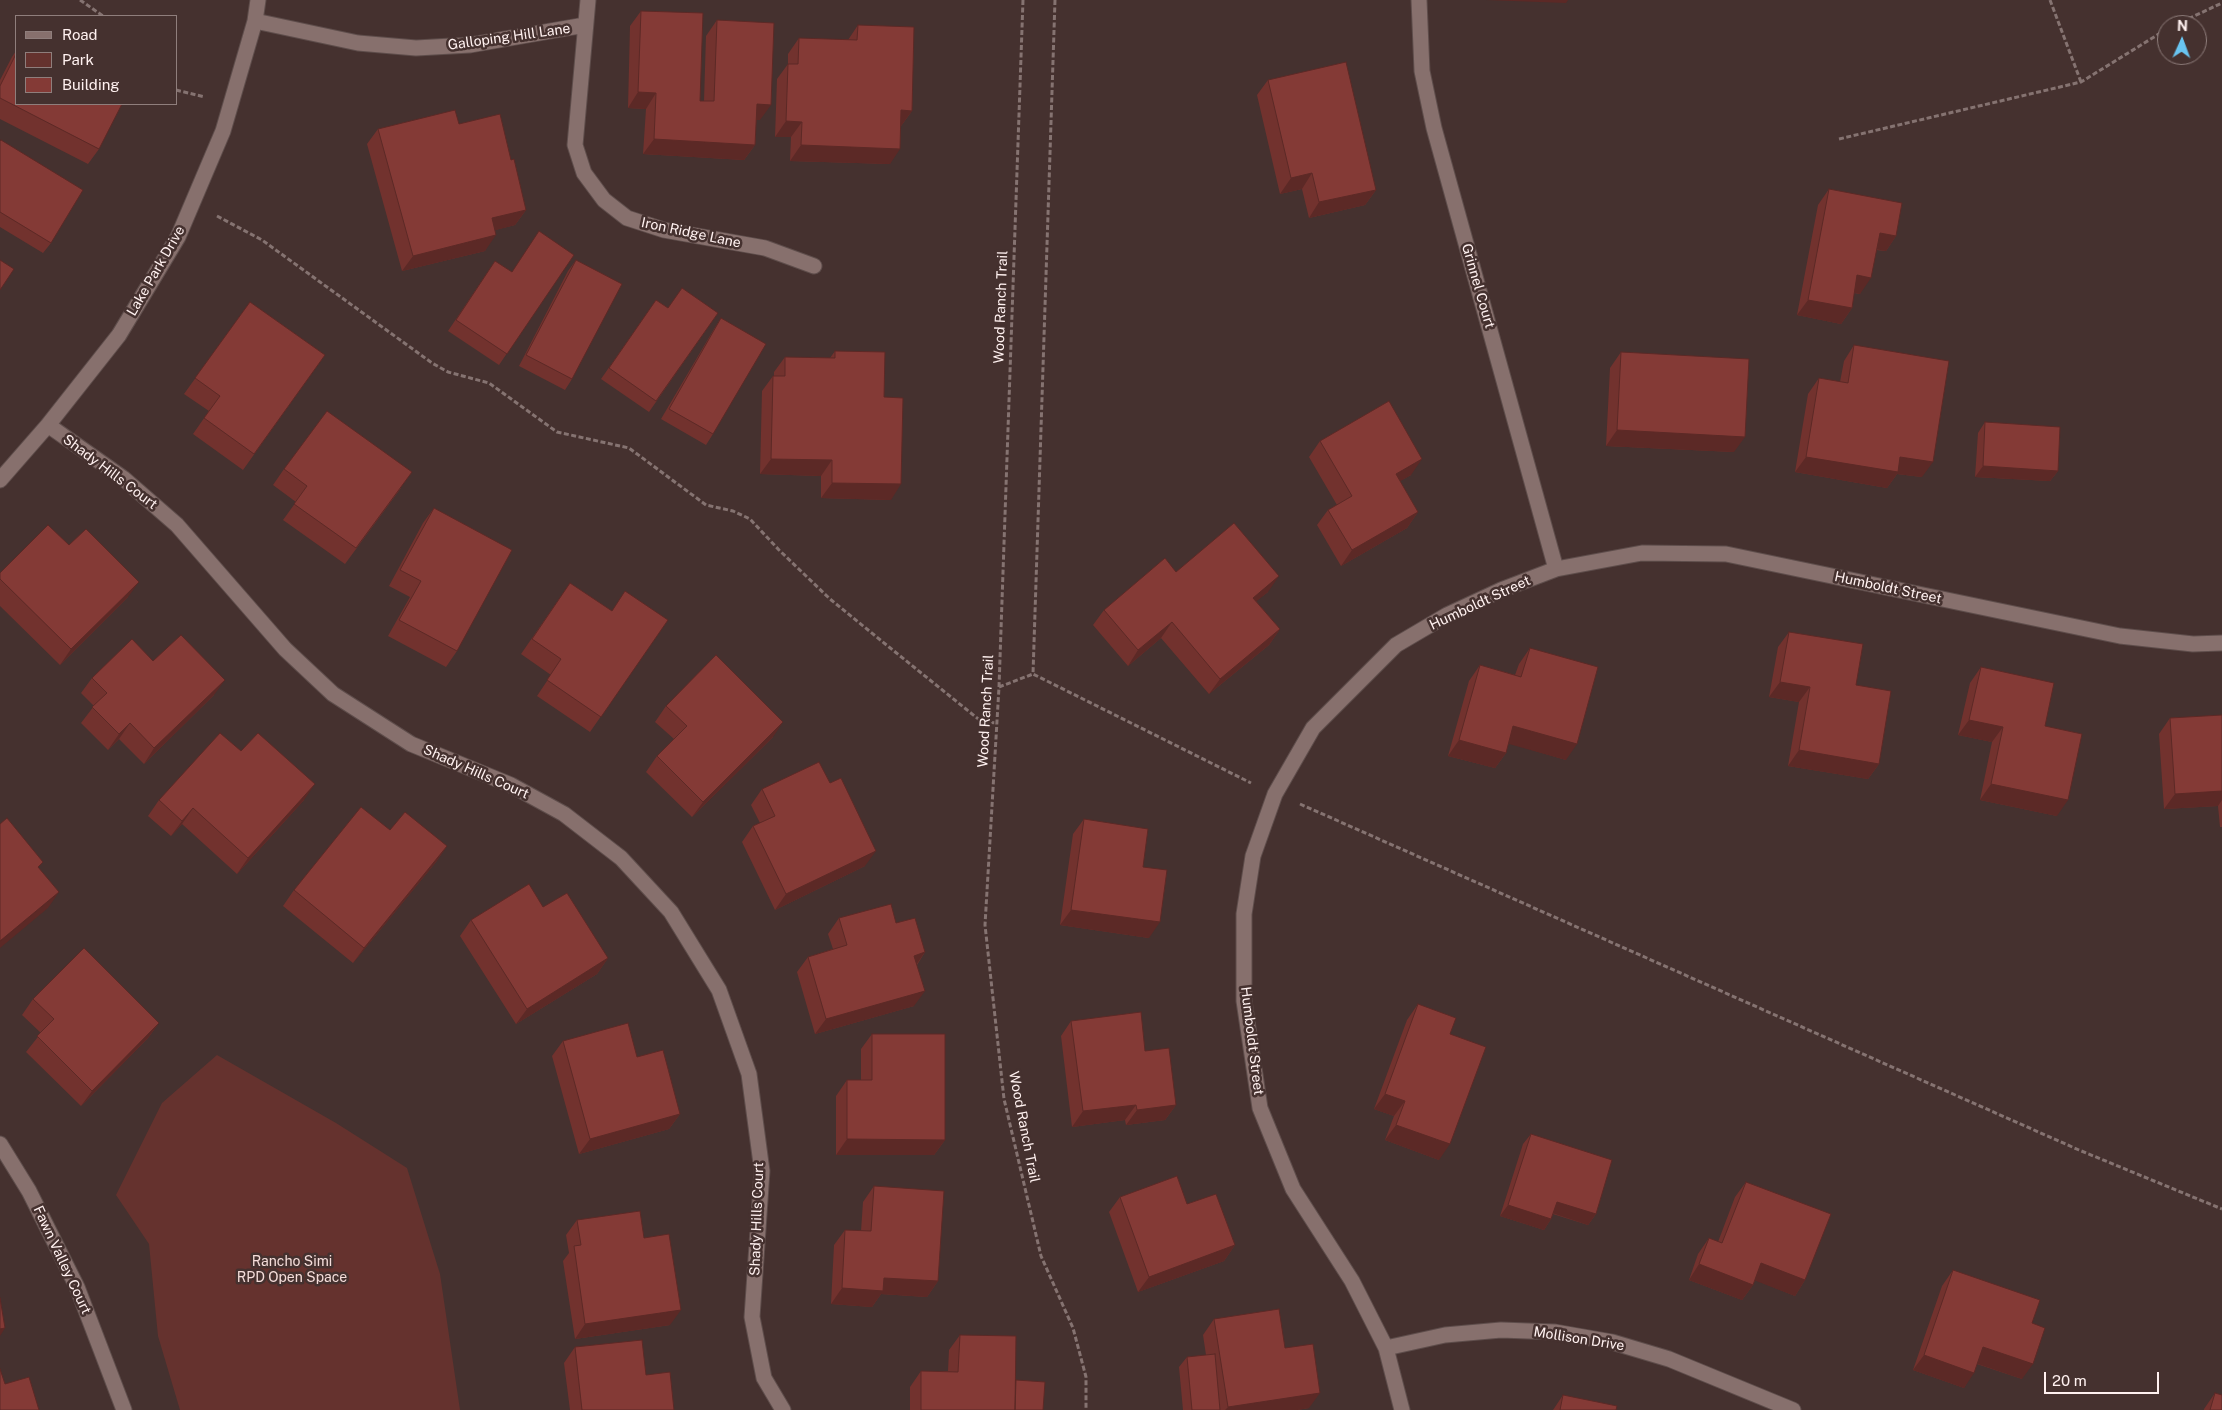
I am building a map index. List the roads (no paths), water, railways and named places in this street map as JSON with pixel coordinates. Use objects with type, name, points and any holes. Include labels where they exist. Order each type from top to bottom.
[{"type":"street","name":"Lake Park Drive","points":[[0,480],[48,425],[119,335],[178,237],[223,132],[255,22],[258,0]]},
{"type":"street","name":"Iron Ridge Lane","points":[[588,0],[575,145],[584,173],[604,200],[628,218],[664,230],[765,248],[814,266]]},
{"type":"street","name":"Grinnel Court","points":[[1419,0],[1422,71],[1434,128],[1556,569]]},
{"type":"street","name":"Galloping Hill Lane","points":[[255,22],[358,43],[416,48],[470,45],[585,25]]},
{"type":"street","name":"Shady Hills Court","points":[[48,425],[123,478],[177,525],[285,649],[333,694],[411,744],[511,785],[564,814],[621,858],[671,912],[719,990],[749,1074],[762,1171],[752,1317],[764,1378],[783,1410]]},
{"type":"street","name":"Humboldt Street","points":[[1402,1410],[1386,1348],[1352,1281],[1293,1189],[1260,1108],[1244,1001],[1244,914],[1253,856],[1275,794],[1313,728],[1396,645],[1447,614],[1501,590],[1556,569],[1642,553],[1726,554],[2120,636],[2193,644],[2222,643]]},
{"type":"street","name":"Fawn Valley Court","points":[[0,1144],[29,1191],[77,1287],[124,1410]]},
{"type":"street","name":"Mollison Drive","points":[[1386,1348],[1446,1335],[1501,1330],[1555,1332],[1612,1342],[1669,1360],[1793,1410]]},
{"type":"park label","name":"Rancho Simi RPD Open Space","points":[[292,1270]]}]
